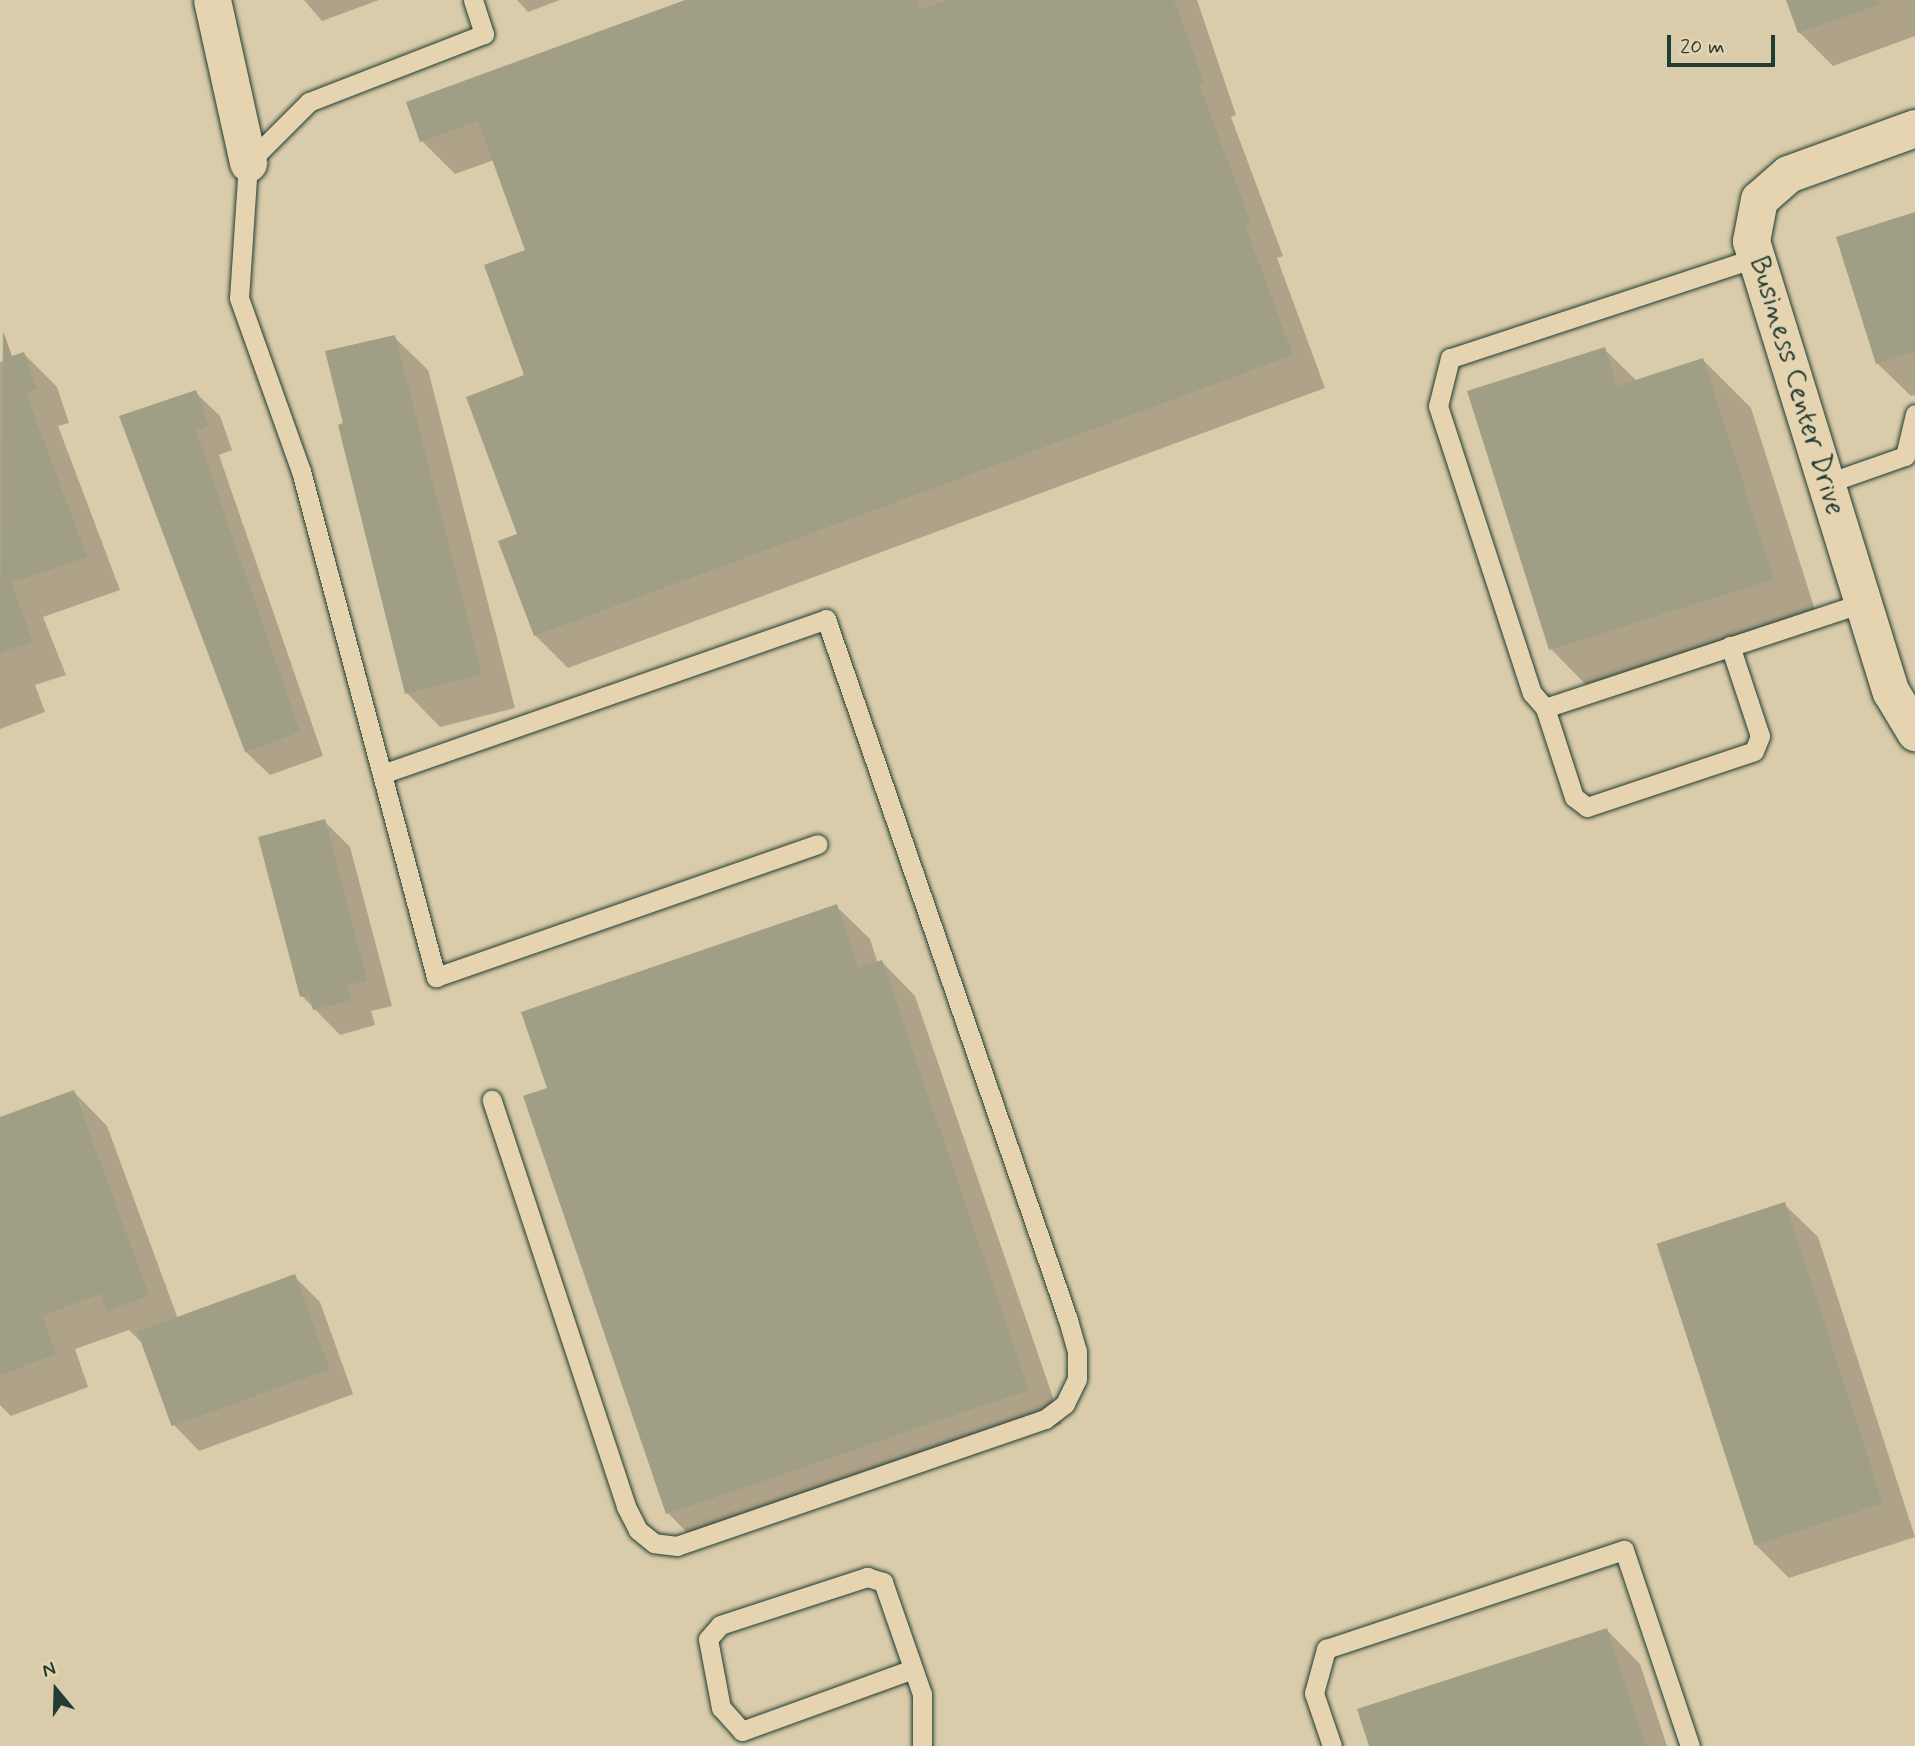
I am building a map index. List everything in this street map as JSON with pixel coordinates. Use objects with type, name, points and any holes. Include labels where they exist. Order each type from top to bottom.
[{"type":"street","points":[[212,0],[248,163]]},
{"type":"street","name":"Business Center Drive","points":[[1915,128],[1788,174],[1759,199],[1751,241],[1891,692],[1915,732]]},
{"type":"lane","points":[[473,0],[484,34],[309,102],[248,163],[239,298],[301,471],[436,977],[818,844]]},
{"type":"lane","points":[[1730,646],[1760,736],[1755,751],[1587,807],[1574,797],[1538,701],[1438,406],[1450,358],[1755,258]]},
{"type":"lane","points":[[1825,484],[1910,462],[1915,414]]},
{"type":"lane","points":[[1538,701],[1730,646],[1863,603]]},
{"type":"lane","points":[[382,774],[826,619],[1068,1320],[1077,1351],[1077,1379],[1065,1404],[1045,1419],[677,1546],[654,1543],[638,1530],[626,1506],[492,1100]]},
{"type":"lane","points":[[1332,1746],[1314,1693],[1326,1649],[1624,1550],[1690,1746]]},
{"type":"lane","points":[[913,1669],[743,1731],[721,1708],[708,1639],[720,1625],[867,1577],[883,1582],[922,1694],[922,1746]]},
{"type":"building","points":[[685,0],[918,0],[920,10],[947,0],[1174,0],[1204,82],[1199,84],[1251,223],[1245,225],[1293,355],[534,636],[498,541],[517,534],[466,397],[524,375],[484,265],[525,250],[478,121],[420,142],[406,102]]},
{"type":"building","points":[[1786,0],[1879,0],[1880,4],[1798,33]]},
{"type":"building","points":[[1915,212],[1915,352],[1876,364],[1836,237]]},
{"type":"building","points":[[3,331],[12,356],[24,352],[37,389],[26,393],[87,557],[11,583],[33,641],[0,653]]},
{"type":"building","points":[[395,335],[482,674],[405,694],[338,425],[343,423],[325,351]]},
{"type":"building","points":[[1605,347],[1617,386],[1703,358],[1774,579],[1549,650],[1467,391]]},
{"type":"building","points":[[196,390],[209,426],[196,431],[300,732],[245,752],[119,416]]},
{"type":"building","points":[[325,819],[367,980],[347,986],[351,1000],[313,1010],[309,995],[300,997],[258,837]]},
{"type":"building","points":[[837,904],[858,968],[882,960],[1029,1390],[666,1514],[523,1096],[547,1088],[521,1012]]},
{"type":"building","points":[[74,1090],[149,1295],[107,1311],[101,1294],[42,1316],[56,1354],[0,1375],[0,1117]]},
{"type":"building","points":[[1785,1202],[1883,1503],[1755,1545],[1657,1244]]},
{"type":"building","points":[[295,1274],[330,1369],[172,1426],[137,1331]]},
{"type":"building","points":[[1607,1628],[1646,1746],[1369,1746],[1357,1709]]}]
